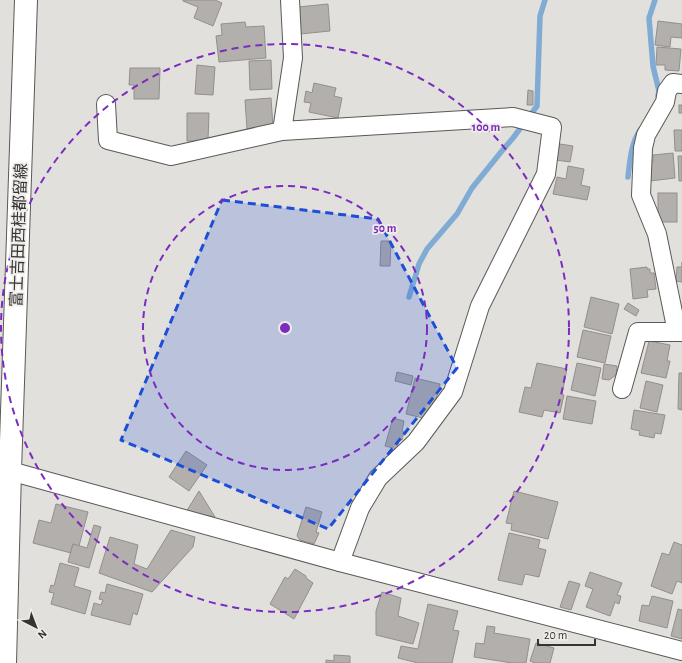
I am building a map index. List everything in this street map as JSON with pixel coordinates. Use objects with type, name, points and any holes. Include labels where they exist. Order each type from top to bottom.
[{"type":"main road","name":"富士吉田西桂都留線","points":[[5,663],[26,0]]},
{"type":"main road","name":"富士吉田西桂都留線","points":[[0,434],[10,471]]},
{"type":"street","points":[[282,131],[293,58],[290,0]]},
{"type":"street","points":[[622,390],[638,332],[679,332],[658,234],[641,195],[643,148],[646,135],[665,102],[667,91],[673,83],[682,84]]},
{"type":"street","points":[[106,104],[108,140],[171,156],[282,131],[513,117],[552,127],[546,174],[480,306],[453,392],[416,442],[378,478],[360,508],[340,562]]},
{"type":"street","points":[[10,471],[340,562],[682,651]]},
{"type":"highlighted area","points":[[222,200],[378,219],[457,368],[328,529],[121,440]]},
{"type":"building","points":[[183,0],[215,0],[222,3],[213,26],[194,18],[198,7]]},
{"type":"building","points":[[328,4],[330,31],[300,34],[298,7]]},
{"type":"building","points":[[658,21],[682,24],[682,38],[671,37],[670,47],[655,45]]},
{"type":"building","points":[[245,22],[246,27],[264,26],[266,58],[219,62],[216,36],[222,35],[221,24]]},
{"type":"building","points":[[657,47],[681,49],[679,71],[665,70],[665,65],[656,65]]},
{"type":"building","points":[[271,60],[272,89],[250,90],[249,61]]},
{"type":"building","points":[[197,65],[215,67],[213,95],[195,94]]},
{"type":"building","points":[[130,68],[160,68],[159,99],[134,99],[134,85],[129,85]]},
{"type":"building","points":[[314,83],[336,88],[334,96],[342,98],[338,118],[309,112],[311,103],[304,102],[306,91],[312,93]]},
{"type":"building","points":[[528,90],[533,91],[533,105],[527,105]]},
{"type":"building","points":[[271,98],[273,127],[247,129],[245,100]]},
{"type":"building","points":[[679,105],[682,105],[682,113],[679,113]]},
{"type":"building","points":[[187,113],[209,113],[208,141],[187,141]]},
{"type":"building","points":[[674,130],[682,130],[682,151],[675,151]]},
{"type":"building","points":[[560,144],[573,146],[570,162],[556,160]]},
{"type":"building","points":[[673,153],[675,178],[650,181],[648,161],[653,161],[653,155]]},
{"type":"building","points":[[678,156],[682,156],[682,181],[679,181]]},
{"type":"building","points":[[568,166],[584,169],[581,185],[590,187],[587,200],[553,194],[557,177],[566,179]]},
{"type":"building","points":[[658,193],[677,193],[677,222],[658,222]]},
{"type":"building","points":[[381,241],[391,241],[390,266],[380,266]]},
{"type":"building","points":[[647,267],[647,269],[650,269],[650,273],[654,273],[656,289],[647,290],[648,297],[633,299],[630,269]]},
{"type":"building","points":[[677,267],[682,267],[682,282],[676,281]]},
{"type":"building","points":[[591,297],[619,304],[612,334],[584,327]]},
{"type":"building","points":[[628,303],[639,310],[636,316],[624,309]]},
{"type":"building","points":[[583,330],[611,336],[605,363],[577,357]]},
{"type":"building","points":[[649,341],[670,345],[667,361],[670,361],[666,378],[641,373]]},
{"type":"building","points":[[537,363],[567,369],[560,413],[544,410],[542,417],[519,412],[525,387],[531,388]]},
{"type":"building","points":[[577,363],[601,368],[595,396],[571,390]]},
{"type":"building","points":[[604,364],[617,366],[616,375],[609,380],[602,379]]},
{"type":"building","points":[[397,372],[413,376],[411,385],[395,381]]},
{"type":"building","points":[[679,373],[682,373],[682,410],[678,409]]},
{"type":"building","points":[[415,378],[440,384],[433,409],[429,409],[427,419],[406,414]]},
{"type":"building","points":[[646,381],[663,385],[657,412],[640,408]]},
{"type":"building","points":[[567,396],[596,401],[592,424],[563,419]]},
{"type":"building","points":[[634,410],[665,415],[661,434],[655,433],[654,438],[639,435],[640,431],[631,429]]},
{"type":"building","points":[[393,418],[404,421],[402,440],[399,440],[397,449],[385,446]]},
{"type":"building","points":[[186,451],[207,465],[189,491],[169,477]]},
{"type":"building","points":[[199,491],[215,517],[186,512]]},
{"type":"building","points":[[514,491],[558,502],[548,539],[511,530],[512,524],[506,523]]},
{"type":"building","points":[[56,504],[88,512],[79,546],[73,544],[71,553],[33,543],[39,520],[51,523]]},
{"type":"building","points":[[306,507],[322,512],[316,532],[319,533],[314,544],[300,540],[297,536]]},
{"type":"building","points":[[94,525],[101,527],[89,568],[68,562],[73,544],[87,548]]},
{"type":"building","points":[[171,530],[195,537],[193,547],[152,592],[99,573],[110,537],[138,545],[134,564],[147,569]]},
{"type":"building","points":[[509,533],[540,540],[538,548],[546,550],[539,577],[525,574],[522,585],[498,580]]},
{"type":"building","points":[[674,542],[682,545],[682,583],[677,581],[672,594],[651,586],[662,553],[669,555]]},
{"type":"building","points":[[60,563],[79,568],[74,586],[91,591],[85,614],[51,604],[54,593],[49,592],[51,585],[54,586]]},
{"type":"building","points":[[295,569],[306,576],[306,578],[313,583],[294,619],[270,604],[285,577],[288,579]]},
{"type":"building","points":[[590,572],[622,583],[617,595],[621,596],[619,604],[615,602],[610,616],[586,607],[593,589],[585,586]]},
{"type":"building","points":[[569,581],[580,584],[571,610],[560,607]]},
{"type":"building","points":[[107,584],[143,594],[137,615],[133,613],[130,625],[91,615],[94,603],[101,605],[103,600],[99,599],[101,592],[105,593]]},
{"type":"building","points":[[382,592],[401,598],[398,616],[419,623],[413,644],[376,635],[376,611]]},
{"type":"building","points":[[652,596],[673,601],[667,628],[639,621],[642,605],[649,606]]},
{"type":"building","points":[[428,604],[458,611],[453,630],[459,631],[452,663],[418,663],[398,658],[401,646],[418,649]]},
{"type":"building","points":[[678,609],[682,610],[682,639],[671,636]]},
{"type":"building","points":[[487,626],[495,627],[494,633],[530,639],[526,663],[512,663],[474,657],[476,643],[484,644]]},
{"type":"building","points":[[536,643],[554,648],[550,663],[535,663],[530,661]]},
{"type":"building","points":[[334,655],[350,656],[350,663],[326,663],[326,660],[334,661]]},
{"type":"waterway","points":[[409,297],[419,264],[427,249],[457,214],[472,188],[537,106],[540,16],[545,0]]},
{"type":"waterway","points":[[655,0],[649,18],[653,66],[659,91],[658,96]]},
{"type":"waterway","points":[[628,177],[630,158],[640,130]]}]
